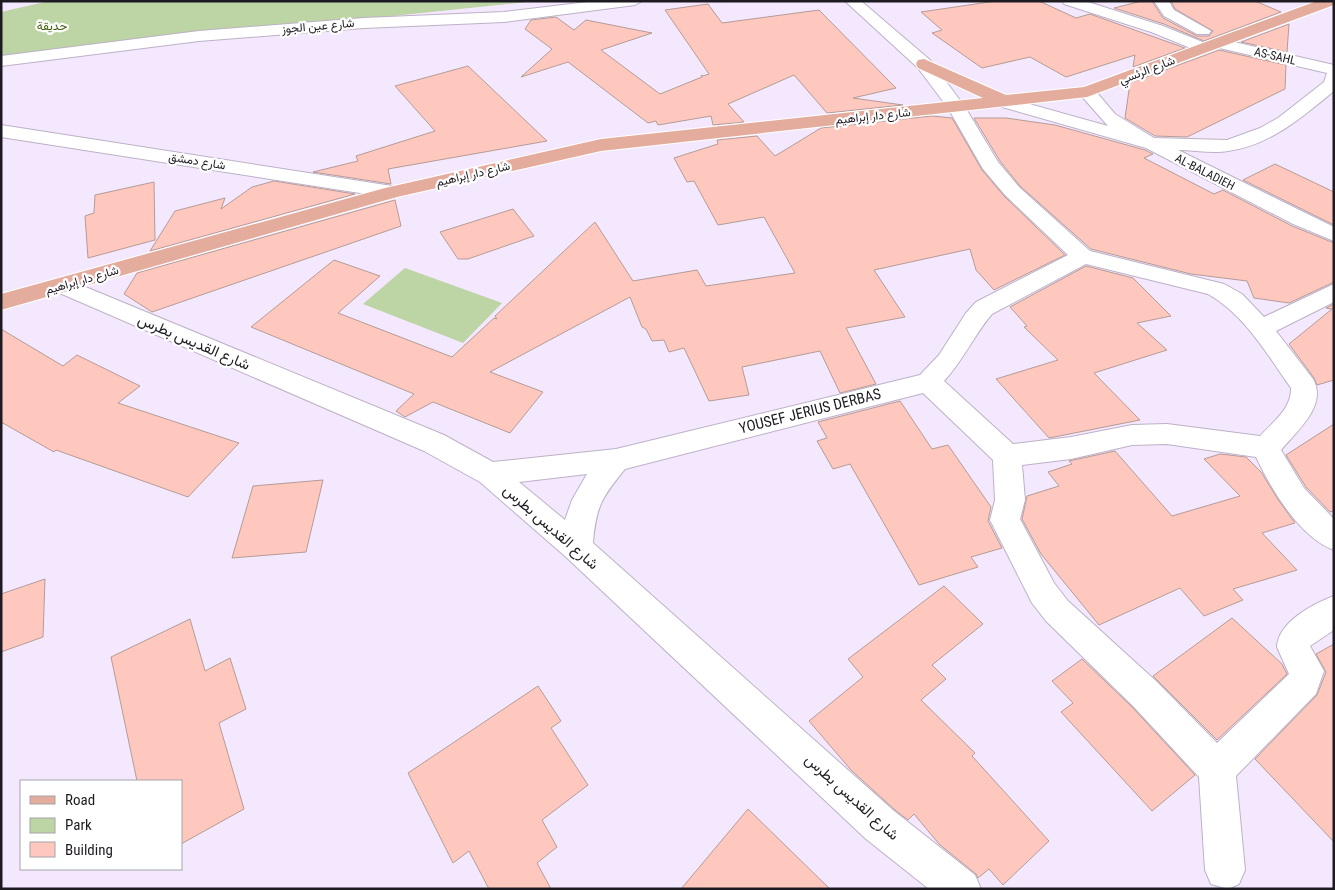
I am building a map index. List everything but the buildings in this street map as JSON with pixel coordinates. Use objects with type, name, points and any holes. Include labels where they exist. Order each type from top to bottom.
[{"type":"main road","name":"شارع الرئسي","points":[[956,108],[1087,92],[1331,1]]},
{"type":"main road","points":[[924,64],[966,86],[1008,103]]},
{"type":"main road","points":[[912,112],[925,105],[931,98],[924,64]]},
{"type":"main road","name":"شارع دار إبراهيم","points":[[1,302],[392,192],[601,145],[956,108]]},
{"type":"street","name":"شارع عين الجوز","points":[[1,61],[199,36],[364,22],[504,17],[596,3],[635,1]]},
{"type":"street","points":[[852,1],[924,64],[956,108],[990,165],[1012,192],[1083,256],[1216,289],[1234,299],[1261,328],[1304,386],[1305,399],[1296,414],[1266,448]]},
{"type":"street","points":[[1069,1],[1215,44]]},
{"type":"street","points":[[1161,1],[1168,13],[1191,26],[1215,44]]},
{"type":"street","name":"AS-SAHL","points":[[1215,44],[1334,70]]},
{"type":"street","points":[[1008,103],[1148,143],[1226,146],[1244,142],[1284,122],[1332,84],[1334,75]]},
{"type":"street","name":"AL-BALADIEH","points":[[1087,92],[1109,118],[1148,143],[1334,235]]},
{"type":"street","name":"شارع دمشق","points":[[1,131],[392,192]]},
{"type":"street","points":[[1083,256],[984,308],[974,319],[948,361],[928,382],[1007,456],[1010,500],[1005,520],[1043,593],[1057,611],[1145,694],[1217,769],[1225,870]]},
{"type":"street","name":"شارع القديس بطرس","points":[[63,286],[434,443],[490,474],[577,548],[880,825],[961,889]]},
{"type":"street","points":[[1261,328],[1334,292]]},
{"type":"street","name":"YOUSEF JERIUS DERBAS","points":[[490,474],[616,460],[928,382]]},
{"type":"street","points":[[1007,456],[1071,448],[1132,435],[1168,434],[1266,448]]},
{"type":"street","points":[[1266,448],[1279,478],[1300,504],[1334,538]]},
{"type":"street","points":[[577,548],[580,514],[588,492],[616,460]]},
{"type":"street","points":[[1217,769],[1304,682],[1307,671],[1294,654],[1292,645],[1294,638],[1334,611]]},
{"type":"green space","name":"حديقة","points":[[49,1],[537,1],[1,57],[1,12]]},
{"type":"green space","points":[[405,268],[502,303],[463,343],[363,304]]}]
